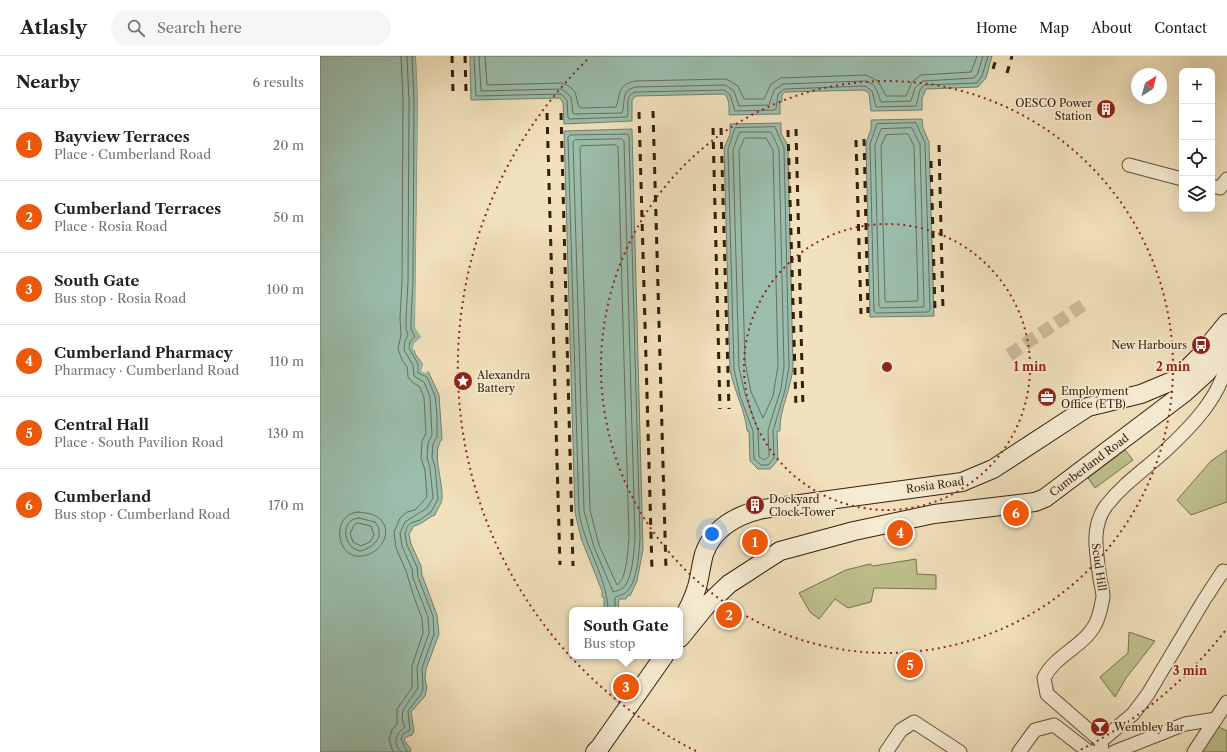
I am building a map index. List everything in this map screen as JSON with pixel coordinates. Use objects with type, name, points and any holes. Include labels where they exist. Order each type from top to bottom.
[{"type":"main road","name":"Rosia Road","points":[[683,617],[694,597],[704,554],[714,536],[725,525],[740,516],[763,509],[962,482],[977,477],[993,469],[1088,407],[1143,393],[1178,378],[1201,355],[1227,322]]},
{"type":"main road","name":"Cumberland Road","points":[[720,592],[739,577],[772,555],[788,548],[854,531],[934,514],[1041,500],[1146,423],[1184,393],[1207,372],[1227,346]]},
{"type":"main road","points":[[683,635],[720,592],[709,586],[700,574]]},
{"type":"main road","points":[[597,750],[662,659]]},
{"type":"street","points":[[1129,165],[1179,178]]},
{"type":"street","points":[[1215,187],[1220,188],[1227,179]]},
{"type":"street","name":"Scud Hill","points":[[1102,747],[1047,694],[1044,678],[1052,666],[1080,643],[1097,620],[1103,597],[1095,540],[1097,525],[1105,507],[1125,484],[1164,452],[1224,388],[1227,361]]},
{"type":"street","points":[[1102,747],[1133,714],[1148,694],[1204,600],[1225,572]]},
{"type":"street","points":[[1194,752],[1227,702]]},
{"type":"street","points":[[1114,752],[1185,724],[1216,719]]},
{"type":"street","points":[[886,752],[901,730],[914,722],[960,752]]},
{"type":"street","points":[[1019,752],[1035,730],[1054,725],[1089,752],[1092,752]]},
{"type":"green space","points":[[1125,450],[1133,460],[1095,488],[1088,478]]},
{"type":"green space","points":[[1227,450],[1227,502],[1191,515],[1177,500],[1211,461]]},
{"type":"green space","points":[[916,559],[917,574],[936,575],[936,589],[874,588],[871,602],[848,608],[835,599],[819,619],[810,612],[799,593],[846,570],[870,564],[873,566]]},
{"type":"green space","points":[[1129,632],[1155,641],[1126,678],[1115,697],[1100,677],[1128,653]]},
{"type":"green space","points":[[1217,726],[1227,731],[1227,752],[1200,752]]},
{"type":"water","points":[[320,56],[416,56],[418,100],[415,328],[421,337],[414,343],[415,354],[423,364],[421,371],[428,371],[439,395],[442,439],[439,445],[437,459],[442,498],[435,515],[414,526],[409,534],[411,544],[421,566],[422,575],[437,615],[439,634],[426,669],[425,678],[427,688],[425,696],[411,712],[414,731],[412,735],[406,737],[404,740],[411,749],[410,752],[320,752]]},
{"type":"water","points":[[470,56],[992,56],[986,78],[978,87],[926,89],[922,99],[922,110],[871,111],[869,93],[864,90],[785,92],[782,95],[782,102],[780,102],[780,114],[729,115],[728,101],[724,94],[636,96],[632,100],[632,121],[564,124],[563,103],[560,98],[471,100]]},
{"type":"water","points":[[922,119],[923,128],[929,142],[934,316],[870,317],[866,143],[871,129],[871,120]]},
{"type":"water","points":[[781,123],[781,133],[788,146],[793,367],[781,416],[780,431],[777,431],[778,460],[770,469],[758,469],[750,461],[749,431],[747,431],[730,370],[724,148],[730,134],[730,124]]},
{"type":"water","points":[[632,129],[643,549],[637,581],[630,596],[628,595],[626,599],[619,599],[618,607],[604,607],[604,597],[602,597],[602,591],[581,538],[575,512],[564,131]]},
{"type":"pier","points":[[416,56],[418,56],[420,100],[417,327],[423,337],[421,341],[416,344],[415,348],[425,364],[424,370],[430,370],[441,396],[429,371],[425,373],[421,371],[423,364],[413,348],[414,343],[421,337],[415,328],[418,100]]},
{"type":"tunnel","points":[[1009,355],[1083,305]]},
{"type":"railway","points":[[452,56],[453,92]]},
{"type":"railway","points":[[465,56],[466,91]]},
{"type":"railway","points":[[993,69],[997,56]]},
{"type":"railway","points":[[1007,73],[1012,56]]},
{"type":"railway","points":[[653,111],[666,570]]},
{"type":"railway","points":[[639,112],[652,570]]},
{"type":"railway","points":[[547,113],[560,565]]},
{"type":"railway","points":[[561,113],[573,566]]},
{"type":"railway","points":[[713,128],[720,409]]},
{"type":"railway","points":[[721,128],[729,409]]},
{"type":"railway","points":[[796,129],[803,408]]},
{"type":"railway","points":[[788,130],[796,408]]},
{"type":"railway","points":[[864,139],[868,313]]},
{"type":"railway","points":[[856,140],[861,314]]},
{"type":"railway","points":[[939,145],[943,310]]},
{"type":"railway","points":[[931,161],[935,311]]},
{"type":"place","name":"OESCO Power Station","points":[[1106,109]]},
{"type":"place","name":"New Harbours","points":[[1201,345]]},
{"type":"place","name":"Alexandra Battery","points":[[463,381]]},
{"type":"place","name":"Employment Office (ETB)","points":[[1047,397]]},
{"type":"place","name":"Dockyard Clock Tower","points":[[755,505]]},
{"type":"place","name":"Cumberland","points":[[1016,513]]},
{"type":"place","name":"Cumberland Pharmacy","points":[[900,533]]},
{"type":"place","name":"Bayview Terraces","points":[[755,542]]},
{"type":"place","name":"Cumberland Terraces","points":[[729,615]]},
{"type":"place","name":"Central Hall","points":[[910,665]]},
{"type":"place","name":"South Gate","points":[[626,687]]},
{"type":"place","name":"Wembley Bar","points":[[1100,727]]}]
